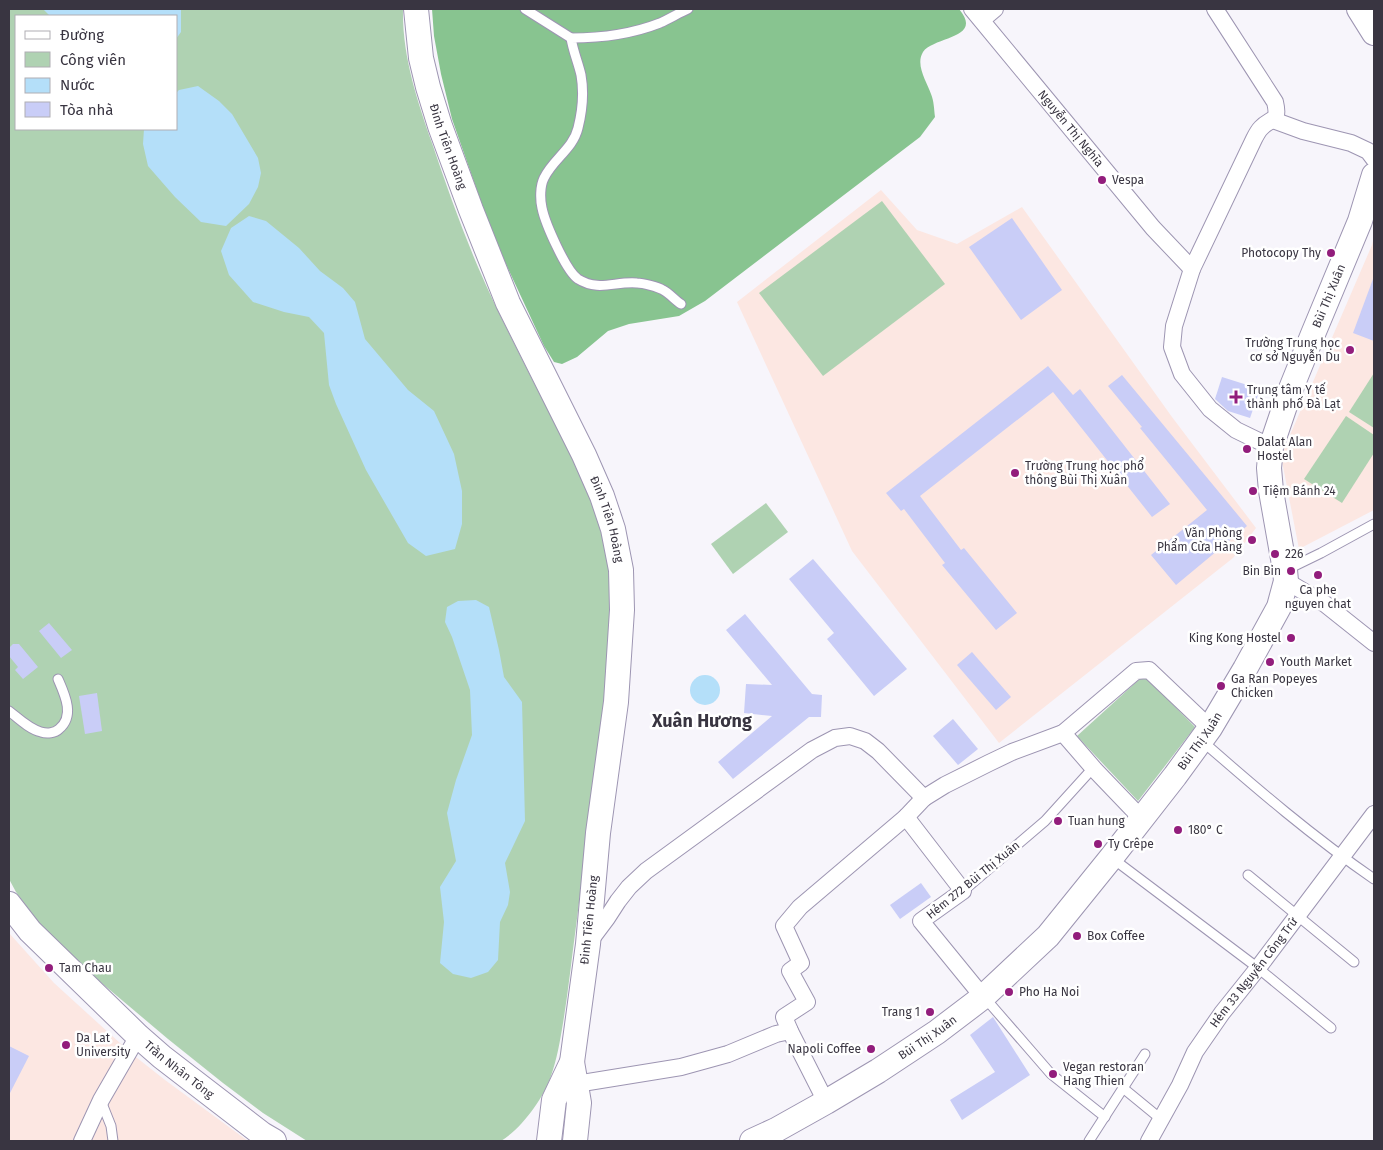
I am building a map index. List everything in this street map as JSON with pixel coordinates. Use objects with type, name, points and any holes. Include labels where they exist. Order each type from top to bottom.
[{"type":"main road","name":"Đinh Tiên Hoàng","points":[[416,9],[421,58],[440,126],[508,303],[584,455],[602,496],[613,529],[621,570],[622,610],[616,702],[598,834],[574,1073],[579,1103],[575,1141]]},
{"type":"main road","points":[[1359,9],[1374,33]]},
{"type":"main road","name":"Bùi Thị Xuân","points":[[752,1141],[776,1130],[878,1071],[937,1032],[984,997],[1048,936],[1112,858],[1205,734],[1245,669],[1279,607],[1286,576],[1271,491],[1269,468],[1271,447],[1309,342],[1360,220],[1374,175]]},
{"type":"main road","name":"Trần Nhân Tông","points":[[9,904],[30,930],[138,1036],[162,1057],[262,1134],[274,1141]]},
{"type":"main road","name":"Đinh Tiên Hoàng","points":[[549,1141],[554,1100],[574,1073]]},
{"type":"street","points":[[977,15],[995,9]]},
{"type":"street","points":[[1215,9],[1275,102],[1277,111],[1273,120],[1261,127],[1254,139],[1192,269],[1174,326],[1172,347],[1182,374],[1210,410],[1236,430],[1271,447]]},
{"type":"street","name":"Nguyễn Thị Nghĩa","points":[[977,15],[1153,228],[1192,269]]},
{"type":"street","points":[[1273,120],[1351,143],[1368,151],[1374,159]]},
{"type":"street","points":[[1286,576],[1374,643]]},
{"type":"street","points":[[826,1102],[784,1017],[807,1002],[790,971],[801,963],[784,926],[800,907],[906,817],[924,798],[945,785],[997,759],[1063,733],[1136,671],[1149,670],[1205,734]]},
{"type":"street","points":[[1063,733],[1093,768],[1142,819]]},
{"type":"street","points":[[588,944],[629,887],[646,871],[812,750],[836,738],[850,736],[865,741],[878,751],[924,798]]},
{"type":"street","name":"Hẻm 33 Nguyễn Công Trứ","points":[[1149,1141],[1162,1120],[1195,1052],[1222,1013],[1374,814]]},
{"type":"street","points":[[906,817],[963,890]]},
{"type":"street","name":"Hẻm 272 Bùi Thị Xuân","points":[[963,890],[921,921],[984,997]]},
{"type":"street","points":[[574,1073],[681,1067],[728,1054],[776,1034],[790,1031]]},
{"type":"street","points":[[82,1141],[101,1100],[138,1036]]},
{"type":"lane","points":[[525,9],[571,38],[619,35],[659,23],[688,9]]},
{"type":"lane","points":[[571,38],[582,91],[578,130],[574,140],[552,164],[542,180],[542,206],[546,224],[575,278],[590,286],[638,283],[663,290],[681,304]]},
{"type":"lane","points":[[1286,576],[1374,524]]},
{"type":"lane","points":[[9,711],[39,732],[57,731],[65,724],[68,713],[67,700],[58,679]]},
{"type":"lane","points":[[1205,734],[1253,786],[1341,856],[1374,879]]},
{"type":"lane","name":"Hẻm 272 Bùi Thị Xuân","points":[[963,890],[1045,821],[1093,768]]},
{"type":"lane","points":[[1112,858],[1258,968],[1331,1028]]},
{"type":"lane","points":[[1248,875],[1354,962]]},
{"type":"lane","points":[[984,997],[1051,1074],[1105,1117]]},
{"type":"lane","points":[[1089,1141],[1145,1054]]},
{"type":"lane","points":[[1123,1088],[1162,1120]]},
{"type":"lane","points":[[101,1100],[111,1126],[113,1141]]},
{"type":"shaded area","name":"Trường Trung học phổ thông Bùi Thị Xuân","points":[[881,190],[917,230],[957,244],[1022,207],[1172,417],[1256,528],[1233,558],[999,743],[852,551],[737,302]]},
{"type":"shaded area","name":"Trường Trung học cơ sở Nguyễn Du","points":[[1374,236],[1374,510],[1299,549],[1281,456],[1372,245]]},
{"type":"shaded area","name":"Da Lat University","points":[[9,933],[54,983],[132,1054],[248,1141],[9,1141]]},
{"type":"green space","points":[[9,9],[403,9],[405,43],[412,77],[421,110],[454,206],[489,292],[579,472],[596,517],[608,566],[611,618],[605,697],[565,1012],[557,1057],[547,1085],[524,1121],[501,1141],[307,1141],[263,1113],[223,1083],[72,958],[39,923],[16,892],[9,879]]},
{"type":"green space","points":[[432,9],[959,9],[965,19],[966,26],[962,32],[929,47],[923,52],[920,62],[921,68],[932,97],[935,117],[920,137],[705,301],[679,316],[629,324],[608,331],[577,357],[562,364],[554,362],[544,346],[486,216],[452,119],[434,36]]},
{"type":"green space","points":[[882,201],[945,284],[823,376],[759,293]]},
{"type":"green space","points":[[1374,373],[1374,428],[1349,412]]},
{"type":"green space","points":[[1346,416],[1374,435],[1374,453],[1342,503],[1304,479]]},
{"type":"green space","points":[[766,503],[788,532],[733,574],[711,544]]},
{"type":"green space","points":[[1144,675],[1195,727],[1138,801],[1077,736]]},
{"type":"water","points":[[43,9],[181,9],[181,32],[178,36],[178,15],[49,15]]},
{"type":"water","points":[[198,86],[219,101],[232,114],[258,158],[261,173],[258,187],[249,204],[226,226],[201,222],[175,197],[148,166],[143,144],[144,130],[178,130],[179,90]]},
{"type":"water","points":[[249,216],[266,221],[299,248],[320,271],[343,288],[355,302],[365,339],[408,390],[434,411],[454,454],[462,491],[462,524],[455,549],[426,556],[408,543],[366,470],[336,404],[329,385],[324,333],[309,317],[284,312],[253,302],[229,275],[221,251],[231,228]]},
{"type":"water","points":[[476,600],[489,607],[504,677],[522,702],[525,821],[505,863],[510,892],[508,905],[500,922],[498,960],[488,972],[471,978],[453,974],[440,963],[444,922],[440,887],[456,861],[447,813],[456,780],[472,735],[470,690],[445,622],[447,607],[458,601]]},
{"type":"water","points":[[705,675],[711,676],[719,684],[719,696],[711,704],[705,705],[699,704],[691,696],[690,690],[691,684],[699,676]]},
{"type":"building","points":[[1012,218],[1062,290],[1021,320],[969,247]]},
{"type":"building","points":[[1374,280],[1374,341],[1353,333]]},
{"type":"building","points":[[1048,366],[1073,395],[1080,389],[1170,504],[1152,517],[1053,392],[920,496],[961,550],[964,548],[1017,613],[996,630],[942,565],[945,563],[904,509],[901,511],[886,493]]},
{"type":"building","points":[[1122,375],[1247,526],[1176,585],[1151,555],[1207,510],[1108,386]]},
{"type":"building","name":"Trung tâm Y tế thành phố Đà Lạt","points":[[1222,377],[1260,389],[1250,418],[1228,411],[1215,399]]},
{"type":"building","points":[[813,559],[907,669],[874,696],[827,639],[834,633],[789,579]]},
{"type":"building","points":[[745,614],[812,694],[822,695],[821,717],[809,717],[733,779],[718,762],[772,716],[744,713],[746,684],[772,685],[726,630]]},
{"type":"building","points":[[49,623],[72,650],[61,658],[39,631]]},
{"type":"building","points":[[13,644],[19,644],[38,667],[23,679],[15,670],[18,667],[9,656],[9,648]]},
{"type":"building","points":[[972,652],[1011,697],[996,710],[957,665]]},
{"type":"building","points":[[97,693],[102,731],[85,734],[79,696]]},
{"type":"building","points":[[953,719],[978,749],[958,765],[933,736]]},
{"type":"building","points":[[921,883],[931,897],[900,919],[890,905]]},
{"type":"building","points":[[993,1017],[1030,1075],[962,1120],[950,1100],[995,1072],[970,1035]]},
{"type":"building","points":[[9,1046],[29,1056],[9,1095]]},
{"type":"place","name":"Vespa","points":[[1102,180]]},
{"type":"place","name":"Photocopy Thy","points":[[1331,253]]},
{"type":"place","name":"Trường Trung học cơ sở Nguyễn Du","points":[[1350,350]]},
{"type":"place","name":"Trung tâm Y tế thành phố Đà Lạt","points":[[1236,397]]},
{"type":"place","name":"Dalat Alan Hostel","points":[[1247,449]]},
{"type":"place","name":"Trường Trung học phổ thông Bùi Thị Xuân","points":[[1015,473]]},
{"type":"place","name":"Tiệm Bánh 24","points":[[1253,491]]},
{"type":"place","name":"Văn Phòng Phẩm Cừa Hàng","points":[[1252,540]]},
{"type":"place","name":"226","points":[[1275,554]]},
{"type":"place","name":"Bin Bin","points":[[1291,571]]},
{"type":"place","name":"Ca phe nguyen chat","points":[[1318,575]]},
{"type":"place","name":"King Kong Hostel","points":[[1291,638]]},
{"type":"place","name":"Youth Market","points":[[1270,662]]},
{"type":"place","name":"Ga Ran Popeyes Chicken","points":[[1221,686]]},
{"type":"place","name":"Tuan hung","points":[[1058,821]]},
{"type":"place","name":"180° C","points":[[1178,830]]},
{"type":"place","name":"Ty Crêpe","points":[[1098,844]]},
{"type":"place","name":"Box Coffee","points":[[1077,936]]},
{"type":"place","name":"Tam Chau","points":[[49,968]]},
{"type":"place","name":"Pho Ha Noi","points":[[1009,992]]},
{"type":"place","name":"Trang 1","points":[[930,1012]]},
{"type":"place","name":"Da Lat University","points":[[66,1045]]},
{"type":"place","name":"Napoli Coffee","points":[[871,1049]]},
{"type":"place","name":"Vegan restoran Hang Thien","points":[[1053,1074]]},
{"type":"district","name":"Xuân Hương","points":[[702,721]]}]
